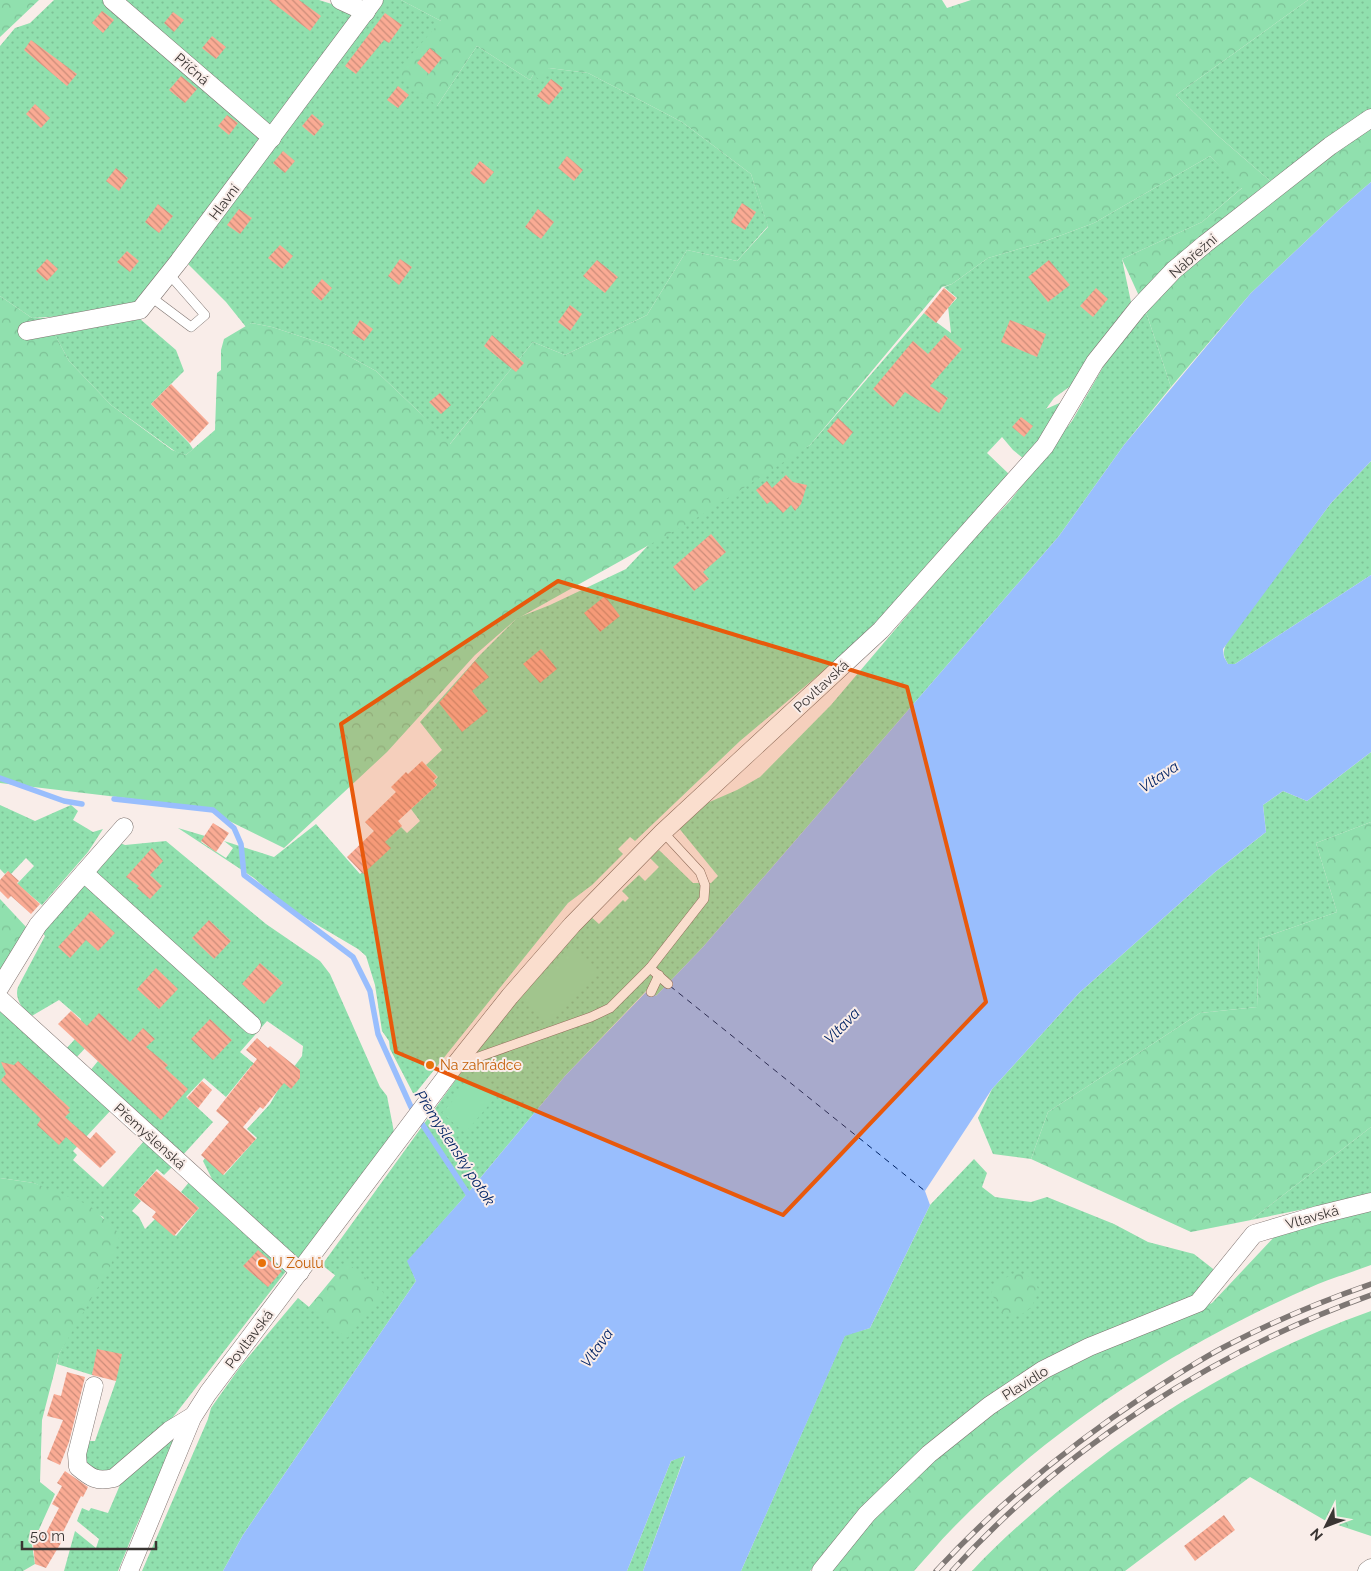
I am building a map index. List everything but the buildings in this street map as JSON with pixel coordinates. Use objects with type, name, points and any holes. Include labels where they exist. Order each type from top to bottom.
[{"type":"street","name":"Příčná","points":[[112,0],[272,138]]},
{"type":"street","points":[[340,0],[370,6]]},
{"type":"street","name":"Hlavní","points":[[27,331],[140,310],[370,6]]},
{"type":"street","name":"Nábřežní","points":[[1054,432],[1095,362],[1138,308],[1174,270],[1330,146],[1371,118]]},
{"type":"street","name":"Povltavská","points":[[129,1571],[158,1496],[193,1416],[208,1393],[455,1065],[510,996],[572,925],[663,832],[881,630],[1044,446],[1054,432]]},
{"type":"street","points":[[0,987],[38,925],[124,826]]},
{"type":"street","points":[[84,873],[252,1025]]},
{"type":"street","name":"Přemyšlenská","points":[[0,999],[300,1272]]},
{"type":"street","name":"Vltavská","points":[[1254,1234],[1371,1202]]},
{"type":"street","name":"Plavidlo","points":[[821,1571],[867,1514],[929,1454],[989,1406],[1043,1370],[1089,1347],[1198,1303],[1254,1234]]},
{"type":"street","points":[[94,1386],[77,1454],[78,1467],[91,1478],[103,1480],[114,1478],[170,1430],[193,1416]]},
{"type":"street","points":[[1367,1571],[1371,1568]]},
{"type":"lane","points":[[151,297],[191,326],[205,315],[169,274]]},
{"type":"lane","points":[[455,1065],[582,1020],[610,1008],[650,968],[704,899],[705,885],[700,872],[663,832]]},
{"type":"lane","points":[[650,968],[668,984]]},
{"type":"lane","points":[[650,992],[659,975]]},
{"type":"highlighted area","points":[[558,581],[907,687],[986,1002],[783,1215],[396,1052],[341,724]]},
{"type":"green space","points":[[0,0],[39,0],[0,37]]},
{"type":"green space","points":[[54,0],[319,0],[354,11],[356,39],[383,0],[401,0],[441,21],[437,106],[477,46],[530,80],[533,75],[549,68],[588,73],[682,122],[751,174],[768,226],[737,261],[687,250],[647,315],[565,355],[533,342],[449,445],[417,410],[376,371],[330,346],[272,327],[251,323],[246,327],[226,302],[187,263],[139,303],[65,316],[32,318],[0,296],[0,46],[15,28],[30,23]]},
{"type":"green space","points":[[401,0],[942,0],[947,8],[971,0],[1308,0],[1176,95],[1217,135],[1276,186],[1371,120],[1371,182],[1251,293],[1171,387],[1145,309],[1122,259],[1202,222],[1242,188],[1210,156],[1094,223],[1043,242],[988,258],[952,284],[942,287],[810,445],[692,521],[515,620],[475,655],[387,752],[284,848],[201,807],[0,783],[0,296],[32,318],[46,318],[69,361],[111,405],[172,450],[186,455],[215,430],[217,373],[221,370],[221,350],[224,339],[251,323],[272,327],[330,346],[376,371],[450,444],[533,342],[565,355],[647,315],[687,250],[737,261],[768,227],[751,174],[682,122],[588,73],[549,68],[540,80],[533,75],[530,80],[477,46],[437,106],[396,72],[441,21]]},
{"type":"green space","points":[[1308,0],[1371,0],[1371,120],[1276,186],[1217,135],[1176,95]]},
{"type":"green space","points":[[1210,156],[1243,187],[1202,222],[1122,259],[1131,302],[1086,361],[1072,385],[1054,398],[1046,409],[1064,401],[1048,428],[1024,459],[1002,437],[987,453],[1011,476],[865,636],[740,741],[635,841],[630,837],[618,849],[623,854],[592,885],[568,903],[414,1095],[390,1049],[389,1041],[382,1031],[375,985],[366,956],[358,949],[287,907],[254,878],[178,828],[205,836],[201,842],[226,858],[233,848],[224,841],[274,857],[316,824],[360,874],[389,849],[384,842],[401,827],[407,833],[420,821],[411,809],[437,785],[434,781],[438,777],[426,765],[442,750],[420,722],[480,655],[517,618],[550,605],[626,569],[671,521],[810,445],[924,313],[951,333],[948,306],[957,298],[944,287],[952,284],[988,258],[1043,242],[1094,223]]},
{"type":"green space","points":[[1145,309],[1171,387],[1124,445],[1059,536],[703,947],[656,996],[647,990],[565,1076],[467,1194],[408,1261],[416,1281],[243,1535],[223,1571],[142,1571],[208,1419],[211,1408],[240,1367],[298,1298],[309,1307],[336,1276],[322,1265],[512,1002],[589,915],[599,924],[623,900],[625,902],[629,898],[622,891],[639,875],[645,881],[659,867],[650,858],[659,850],[693,883],[711,883],[718,876],[678,827],[698,807],[737,790],[760,777],[831,705],[962,551],[1010,501],[1072,421],[1106,362]]},
{"type":"green space","points":[[140,319],[176,350],[184,371],[151,404],[189,443],[193,449],[186,455],[176,452],[111,405],[69,361],[55,335]]},
{"type":"green space","points":[[1371,461],[1371,575],[1235,664],[1228,664],[1224,652],[1228,640],[1331,503]]},
{"type":"green space","points":[[1371,752],[1371,822],[1316,843],[1337,912],[1259,939],[1257,1007],[1200,1013],[1048,1112],[1031,1159],[993,1154],[978,1118],[992,1089],[1079,993],[1215,872],[1266,832],[1263,805],[1283,791],[1307,801]]},
{"type":"green space","points":[[0,805],[35,821],[71,805],[78,811],[73,820],[93,832],[103,829],[88,852],[42,905],[17,884],[34,866],[26,858],[11,874],[8,871],[5,874],[0,869]]},
{"type":"green space","points":[[1371,822],[1371,1127],[1251,1220],[1191,1232],[1031,1159],[1048,1112],[1200,1013],[1257,1007],[1259,939],[1337,912],[1316,843]]},
{"type":"green space","points":[[166,841],[266,924],[320,961],[330,974],[380,1087],[387,1096],[394,1132],[301,1260],[295,1258],[215,1185],[203,1161],[205,1158],[224,1175],[257,1138],[247,1129],[270,1104],[282,1083],[302,1056],[303,1046],[267,1021],[240,1052],[274,1080],[273,1084],[251,1066],[226,1097],[204,1078],[186,1097],[213,1122],[182,1156],[89,1072],[98,1061],[103,1029],[75,1059],[65,1050],[75,1039],[81,1019],[59,1000],[30,1017],[18,999],[18,987],[45,936],[43,933],[120,843],[125,845]]},
{"type":"green space","points":[[0,899],[27,928],[2,971],[0,970]]},
{"type":"green space","points":[[570,946],[598,971],[550,1023],[523,998]]},
{"type":"green space","points":[[0,1009],[111,1110],[73,1151],[77,1155],[73,1160],[103,1187],[145,1140],[173,1166],[164,1175],[157,1169],[134,1195],[141,1201],[132,1211],[139,1217],[145,1229],[155,1219],[176,1236],[199,1208],[181,1192],[190,1181],[287,1270],[170,1421],[113,1471],[103,1473],[87,1465],[84,1441],[95,1441],[116,1381],[98,1349],[92,1375],[57,1364],[59,1354],[119,1234],[103,1217],[34,1183],[0,1178]]},
{"type":"green space","points":[[477,1072],[500,1092],[465,1133],[442,1113]]},
{"type":"green space","points":[[1371,1127],[1371,1193],[1349,1200],[1251,1220]]},
{"type":"green space","points":[[974,1159],[987,1173],[982,1187],[995,1197],[1031,1202],[1047,1197],[1114,1224],[1148,1242],[1194,1254],[1217,1272],[1194,1299],[868,1503],[810,1571],[741,1571],[845,1335],[870,1328],[930,1205]]},
{"type":"green space","points":[[0,1178],[34,1183],[89,1205],[120,1234],[111,1265],[59,1354],[42,1420],[40,1482],[55,1494],[32,1545],[35,1564],[23,1571],[0,1571]]},
{"type":"green space","points":[[1371,1207],[1371,1265],[1318,1284],[1219,1331],[1123,1389],[1033,1455],[991,1491],[947,1534],[914,1571],[829,1571],[857,1534],[927,1462],[1018,1391],[1135,1334],[1212,1303],[1277,1234]]},
{"type":"green space","points":[[346,1262],[384,1293],[347,1338],[309,1307]]},
{"type":"green space","points":[[1019,1273],[1033,1278],[1039,1291],[1031,1308],[1019,1316],[1004,1315],[991,1293],[999,1280]]},
{"type":"green space","points":[[1371,1311],[1371,1536],[1326,1521],[1250,1477],[1125,1571],[972,1571],[1043,1504],[1118,1445],[1158,1418],[1198,1392],[1283,1347]]},
{"type":"green space","points":[[166,1437],[177,1437],[118,1571],[64,1571],[75,1531],[96,1548],[99,1539],[77,1521],[82,1508],[89,1511],[91,1508],[108,1513],[123,1478]]},
{"type":"green space","points":[[685,1455],[643,1571],[627,1571],[671,1461]]},
{"type":"water","name":"Vltava","points":[[1371,182],[1371,461],[1331,503],[1223,649],[1224,657],[1228,664],[1235,664],[1371,575],[1371,752],[1307,801],[1283,791],[1263,805],[1266,832],[1215,872],[1079,993],[992,1089],[925,1191],[930,1205],[870,1328],[845,1336],[741,1571],[643,1571],[685,1456],[671,1461],[627,1571],[223,1571],[243,1535],[416,1281],[407,1261],[467,1194],[565,1076],[648,990],[656,996],[703,947],[1059,536],[1124,445],[1251,293]]},
{"type":"waterway","name":"Přemyšlenský potok","points":[[0,778],[64,801],[82,804]]},
{"type":"waterway","name":"Přemyšlenský potok","points":[[114,799],[213,810],[234,828],[241,844],[244,875],[353,957],[370,991],[378,1034],[411,1107],[472,1200]]},
{"type":"ferry route","points":[[670,986],[925,1191]]},
{"type":"railway","points":[[936,1571],[985,1522],[1036,1476],[1118,1413],[1187,1368],[1245,1336],[1334,1297],[1371,1284]]},
{"type":"railway","points":[[952,1571],[995,1526],[1042,1484],[1092,1445],[1145,1408],[1199,1374],[1256,1344],[1313,1318],[1371,1295]]},
{"type":"place","name":"Na zahrádce","points":[[430,1065]]},
{"type":"place","name":"U Zoulů","points":[[262,1263]]}]
